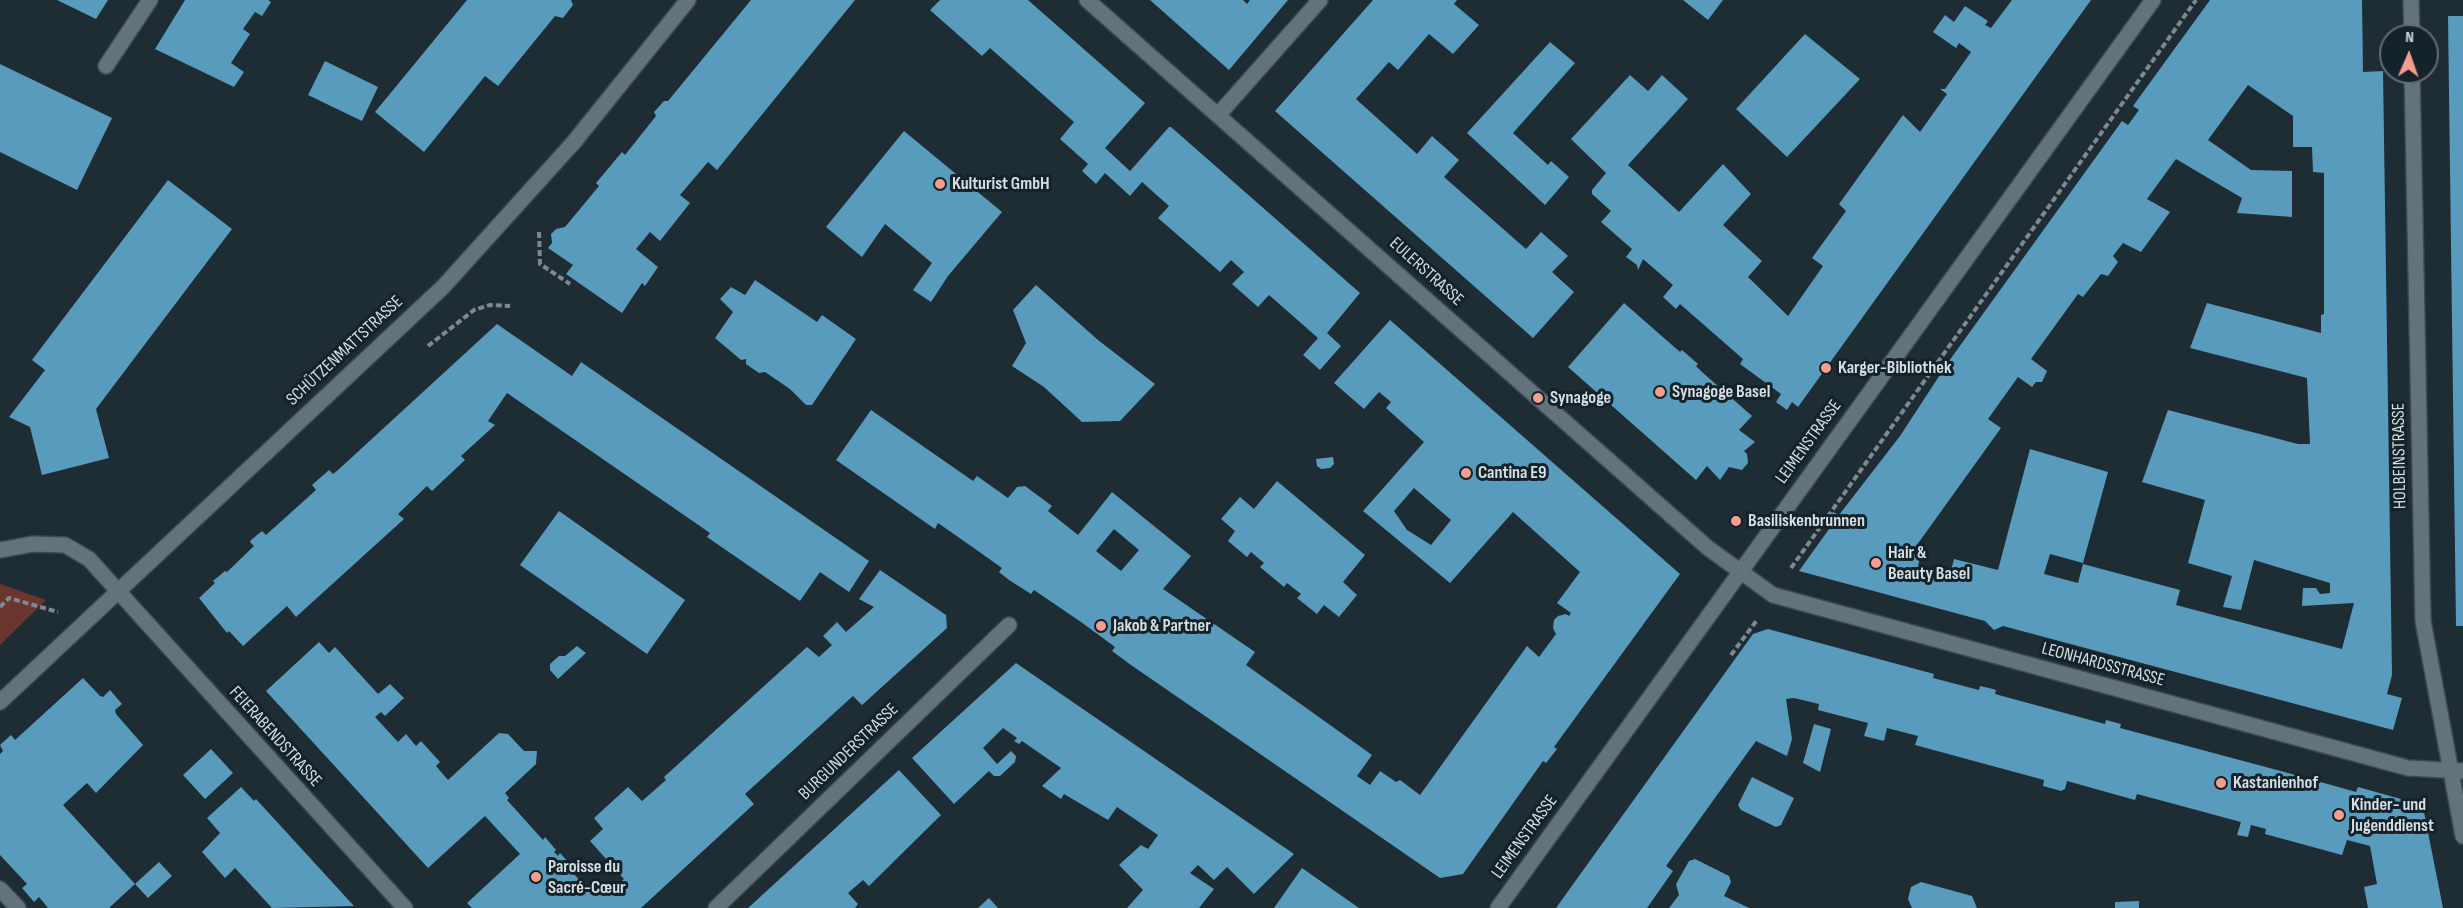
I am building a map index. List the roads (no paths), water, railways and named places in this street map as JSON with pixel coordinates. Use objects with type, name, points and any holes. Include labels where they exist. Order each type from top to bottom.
[{"type":"street","points":[[106,66],[150,0]]},
{"type":"street","name":"SCHÜTZENMATTSTRASSE","points":[[0,702],[443,287],[574,142],[688,0]]},
{"type":"street","name":"EULERSTRASSE","points":[[1087,0],[1219,114],[1708,548],[1740,573]]},
{"type":"street","points":[[1219,114],[1320,0]]},
{"type":"street","name":"LEIMENSTRASSE","points":[[1498,908],[2153,0]]},
{"type":"street","points":[[2411,0],[2412,24]]},
{"type":"street","name":"HOLBEINSTRASSE","points":[[2412,84],[2423,621],[2457,772],[2463,836]]},
{"type":"street","name":"FEIERABENDSTRASSE","points":[[0,550],[33,544],[65,545],[89,559],[405,908]]},
{"type":"street","name":"LEONHARDSSTRASSE","points":[[1740,573],[1773,595],[2408,768],[2457,772]]},
{"type":"street","name":"BURGUNDERSTRASSE","points":[[716,908],[1010,625]]},
{"type":"street","points":[[0,889],[18,908]]},
{"type":"place","name":"Kulturist GmbH","points":[[940,184]]},
{"type":"place","name":"Karger-Bibliothek","points":[[1826,368]]},
{"type":"place","name":"Synagoge Basel","points":[[1660,392]]},
{"type":"place","name":"Synagoge","points":[[1538,398]]},
{"type":"place","name":"Cantina E9","points":[[1466,473]]},
{"type":"place","name":"Basiliskenbrunnen","points":[[1736,521]]},
{"type":"place","name":"Hair & Beauty Basel","points":[[1876,563]]},
{"type":"place","name":"Jakob & Partner","points":[[1101,626]]},
{"type":"place","name":"Kastanienhof","points":[[2221,783]]},
{"type":"place","name":"Kinder- und Jugenddienst","points":[[2339,815]]},
{"type":"place","name":"Paroisse du Sacré-Cœur","points":[[536,877]]}]
